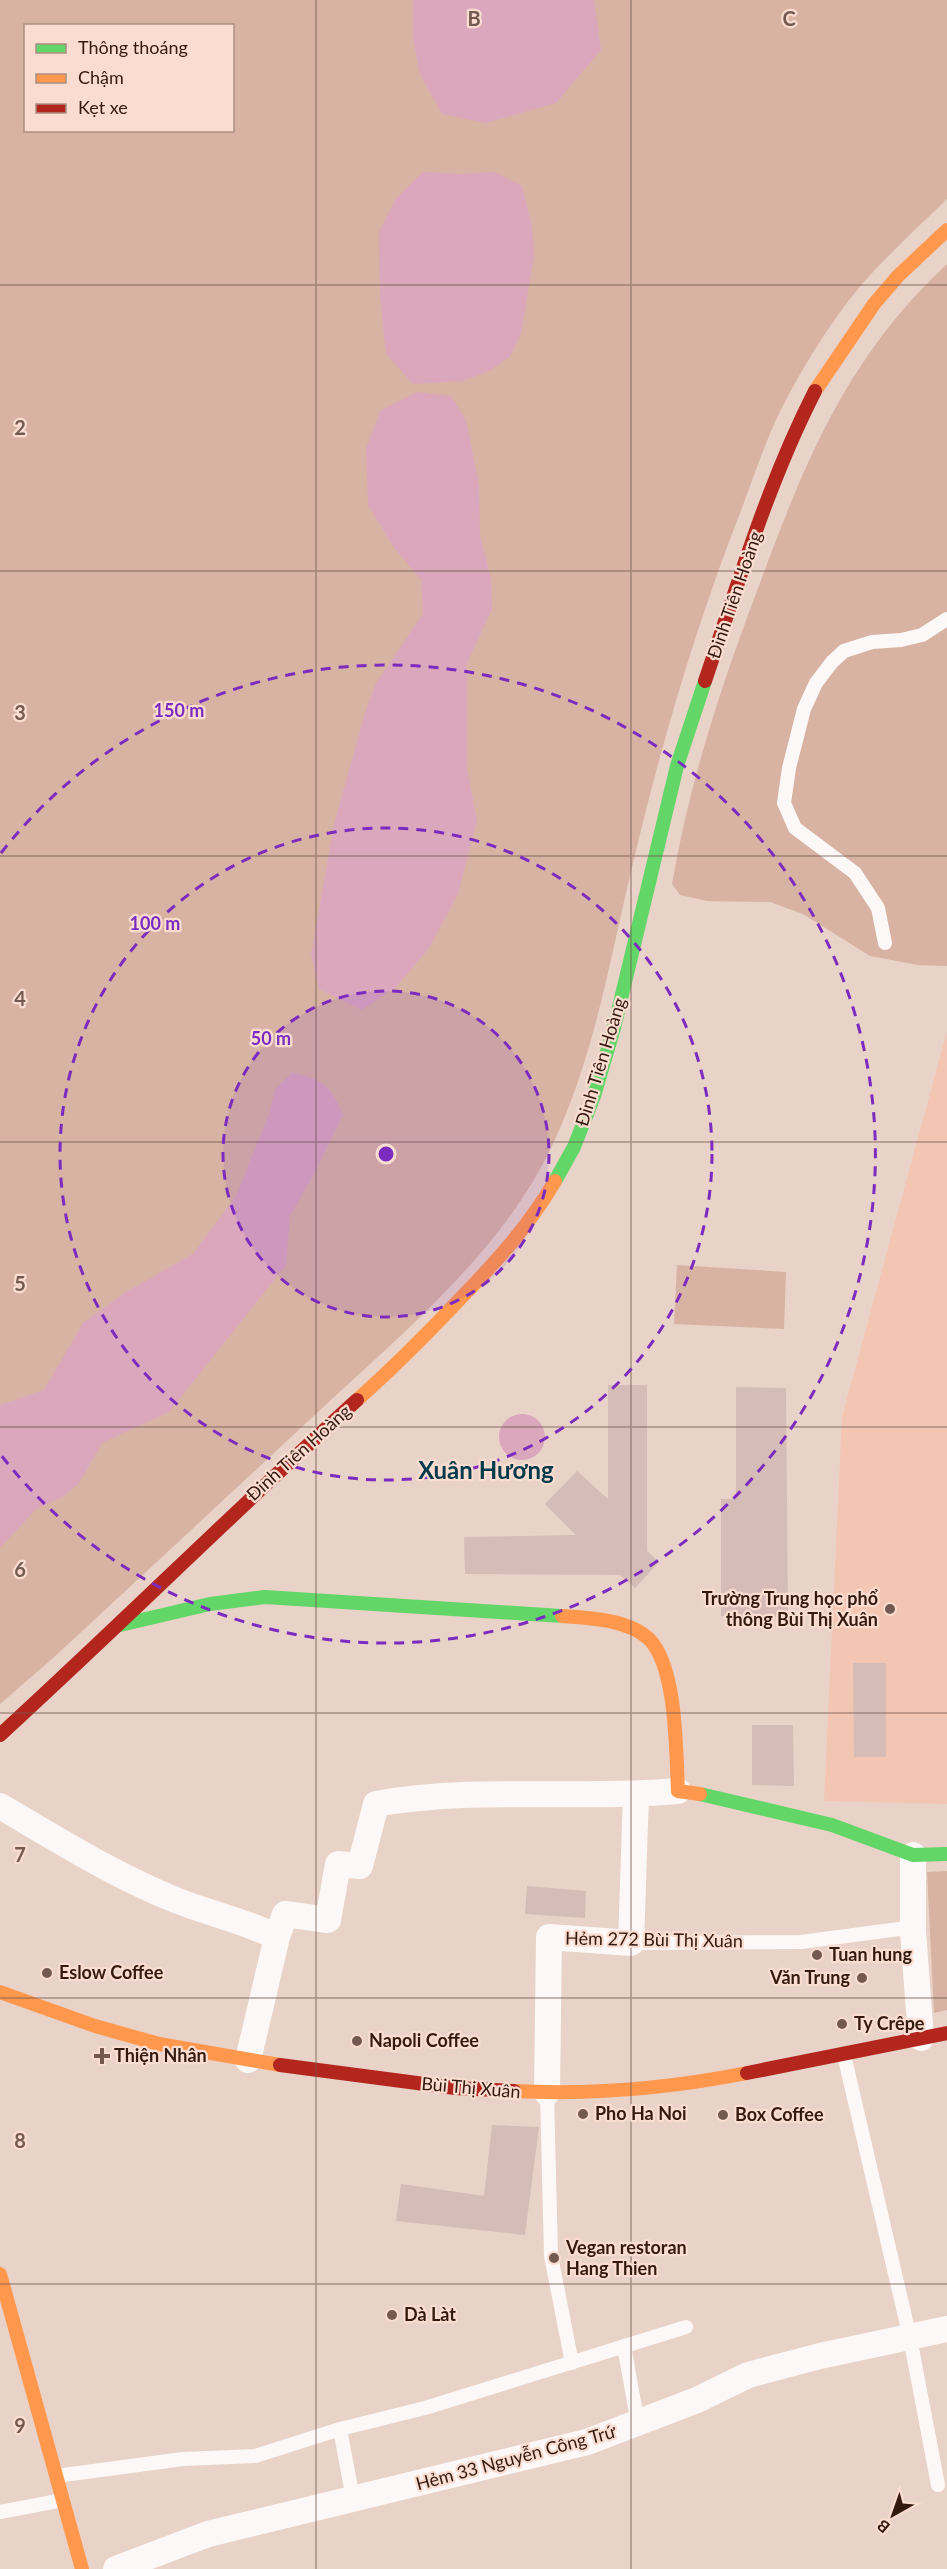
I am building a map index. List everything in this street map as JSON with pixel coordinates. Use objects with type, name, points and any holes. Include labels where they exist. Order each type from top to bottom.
[{"type":"main road","name":"Đinh Tiên Hoàng","points":[[0,1735],[120,1625],[245,1502],[402,1360],[502,1255],[541,1205],[574,1147],[594,1096],[614,1028],[677,766],[727,616],[791,442],[820,380],[849,336],[898,276],[947,230]]},
{"type":"main road","points":[[120,1625],[210,1602],[265,1597],[591,1618],[631,1628],[651,1640],[664,1661],[669,1686],[678,1791],[717,1797],[832,1825],[913,1855],[947,1854]]},
{"type":"main road","name":"Bùi Thị Xuân","points":[[0,1992],[94,2026],[159,2044],[344,2076],[444,2087],[547,2094],[688,2085],[947,2033]]},
{"type":"main road","points":[[0,2274],[81,2569]]},
{"type":"street","points":[[248,2060],[277,1937],[285,1914],[328,1920],[338,1864],[360,1866],[376,1804],[416,1797],[636,1795],[678,1791]]},
{"type":"street","points":[[631,1943],[636,1795]]},
{"type":"street","points":[[0,1806],[109,1870],[179,1901],[257,1927],[277,1937]]},
{"type":"street","points":[[913,1855],[914,1927],[921,2038]]},
{"type":"street","name":"Hẻm 272 Bùi Thị Xuân","points":[[547,2094],[549,1937],[631,1943]]},
{"type":"street","name":"Hẻm 33 Nguyễn Công Trứ","points":[[116,2569],[208,2534],[587,2442],[697,2400],[748,2375],[820,2356],[947,2329]]},
{"type":"lane","points":[[885,943],[878,908],[855,873],[795,828],[784,804],[789,768],[804,710],[816,683],[832,662],[844,651],[872,642],[901,640],[922,635],[947,619]]},
{"type":"lane","name":"Hẻm 272 Bùi Thị Xuân","points":[[631,1943],[801,1942],[914,1927]]},
{"type":"lane","points":[[844,2055],[910,2338],[938,2485]]},
{"type":"lane","points":[[547,2094],[550,2256],[572,2363]]},
{"type":"lane","points":[[56,2476],[183,2459],[255,2456],[340,2429],[425,2408],[686,2327]]},
{"type":"lane","points":[[624,2346],[638,2424]]},
{"type":"lane","points":[[340,2429],[353,2499]]},
{"type":"lane","points":[[0,2512],[63,2500]]},
{"type":"shaded area","points":[[0,0],[947,0],[947,199],[890,255],[850,299],[804,367],[770,433],[724,555],[681,684],[645,815],[590,1042],[579,1078],[551,1148],[530,1186],[506,1222],[447,1290],[52,1659],[0,1704]]},
{"type":"shaded area","points":[[413,0],[594,0],[601,50],[556,103],[486,123],[442,114],[420,75],[413,39]]},
{"type":"shaded area","points":[[423,172],[460,174],[494,172],[522,186],[532,226],[534,255],[521,334],[510,356],[491,370],[463,381],[413,384],[386,354],[380,297],[379,232],[395,200]]},
{"type":"shaded area","points":[[947,264],[947,966],[918,965],[870,956],[803,914],[770,902],[707,901],[680,895],[672,884],[687,809],[719,699],[774,544],[811,457],[854,376],[881,337],[911,300]]},
{"type":"shaded area","points":[[417,392],[451,396],[466,420],[479,485],[480,535],[491,579],[492,609],[467,663],[467,769],[477,821],[458,894],[429,948],[396,987],[362,1010],[319,989],[311,955],[334,824],[365,713],[376,683],[423,614],[421,580],[395,549],[368,505],[366,448],[381,410]]},
{"type":"shaded area","name":"Trường Trung học phổ thông Bùi Thị Xuân","points":[[947,1031],[947,1804],[824,1801],[842,1417]]},
{"type":"shaded area","points":[[292,1073],[319,1081],[335,1098],[343,1115],[312,1178],[290,1216],[286,1265],[169,1412],[102,1443],[79,1483],[63,1497],[36,1509],[0,1548],[0,1405],[44,1390],[83,1323],[126,1292],[193,1254],[236,1196],[269,1114],[275,1089]]},
{"type":"shaded area","points":[[677,1265],[786,1272],[784,1329],[674,1324]]},
{"type":"shaded area","points":[[522,1414],[531,1415],[538,1421],[544,1428],[544,1446],[538,1453],[531,1459],[522,1460],[513,1459],[506,1453],[500,1446],[499,1437],[500,1428],[506,1421],[513,1415]]},
{"type":"shaded area","points":[[947,1871],[947,2010],[934,2013],[927,1872]]},
{"type":"building","points":[[608,1385],[647,1385],[647,1551],[659,1562],[635,1588],[620,1575],[465,1574],[464,1537],[576,1535],[545,1504],[577,1471],[608,1499]]},
{"type":"building","points":[[736,1387],[786,1388],[788,1617],[721,1616],[721,1499],[736,1499]]},
{"type":"building","points":[[853,1663],[886,1663],[886,1757],[854,1757]]},
{"type":"building","points":[[752,1725],[793,1725],[794,1786],[752,1785]]},
{"type":"building","points":[[527,1886],[586,1891],[585,1918],[525,1914]]},
{"type":"building","points":[[492,2125],[539,2127],[525,2235],[396,2221],[401,2184],[484,2196]]},
{"type":"traffic: fast","points":[[555,1181],[574,1147],[594,1096],[614,1028],[677,766],[705,681]]},
{"type":"traffic: fast","points":[[120,1625],[210,1604],[265,1597],[562,1616]]},
{"type":"traffic: fast","points":[[700,1794],[832,1825],[913,1855],[947,1854]]},
{"type":"traffic: slow","points":[[815,391],[874,304],[898,276],[947,230]]},
{"type":"traffic: slow","points":[[357,1400],[409,1351],[486,1272],[523,1229],[555,1181]]},
{"type":"traffic: slow","points":[[562,1616],[619,1623],[640,1632],[649,1639],[658,1652],[670,1689],[678,1791],[700,1794]]},
{"type":"traffic: slow","points":[[0,1992],[95,2026],[159,2044],[280,2065]]},
{"type":"traffic: slow","points":[[514,2091],[572,2092],[631,2089],[689,2083],[747,2073]]},
{"type":"traffic: slow","points":[[0,2274],[82,2569]]},
{"type":"traffic: jam","points":[[705,681],[768,498],[815,391]]},
{"type":"traffic: jam","points":[[0,1735],[357,1400]]},
{"type":"traffic: jam","points":[[747,2073],[947,2033]]},
{"type":"traffic: jam","points":[[280,2065],[455,2088],[514,2091]]},
{"type":"place","name":"Trường Trung học phổ thông Bùi Thị Xuân","points":[[890,1609]]},
{"type":"place","name":"Tuan hung","points":[[817,1955]]},
{"type":"place","name":"Eslow Coffee","points":[[47,1973]]},
{"type":"place","name":"Văn Trung","points":[[862,1978]]},
{"type":"place","name":"Ty Crêpe","points":[[842,2024]]},
{"type":"place","name":"Napoli Coffee","points":[[357,2041]]},
{"type":"place","name":"Thiện Nhân","points":[[102,2056]]},
{"type":"place","name":"Pho Ha Noi","points":[[583,2114]]},
{"type":"place","name":"Box Coffee","points":[[723,2115]]},
{"type":"place","name":"Vegan restoran Hang Thien","points":[[554,2258]]},
{"type":"place","name":"Dà Làt","points":[[392,2315]]},
{"type":"district","name":"Xuân Hương","points":[[486,1471]]}]
